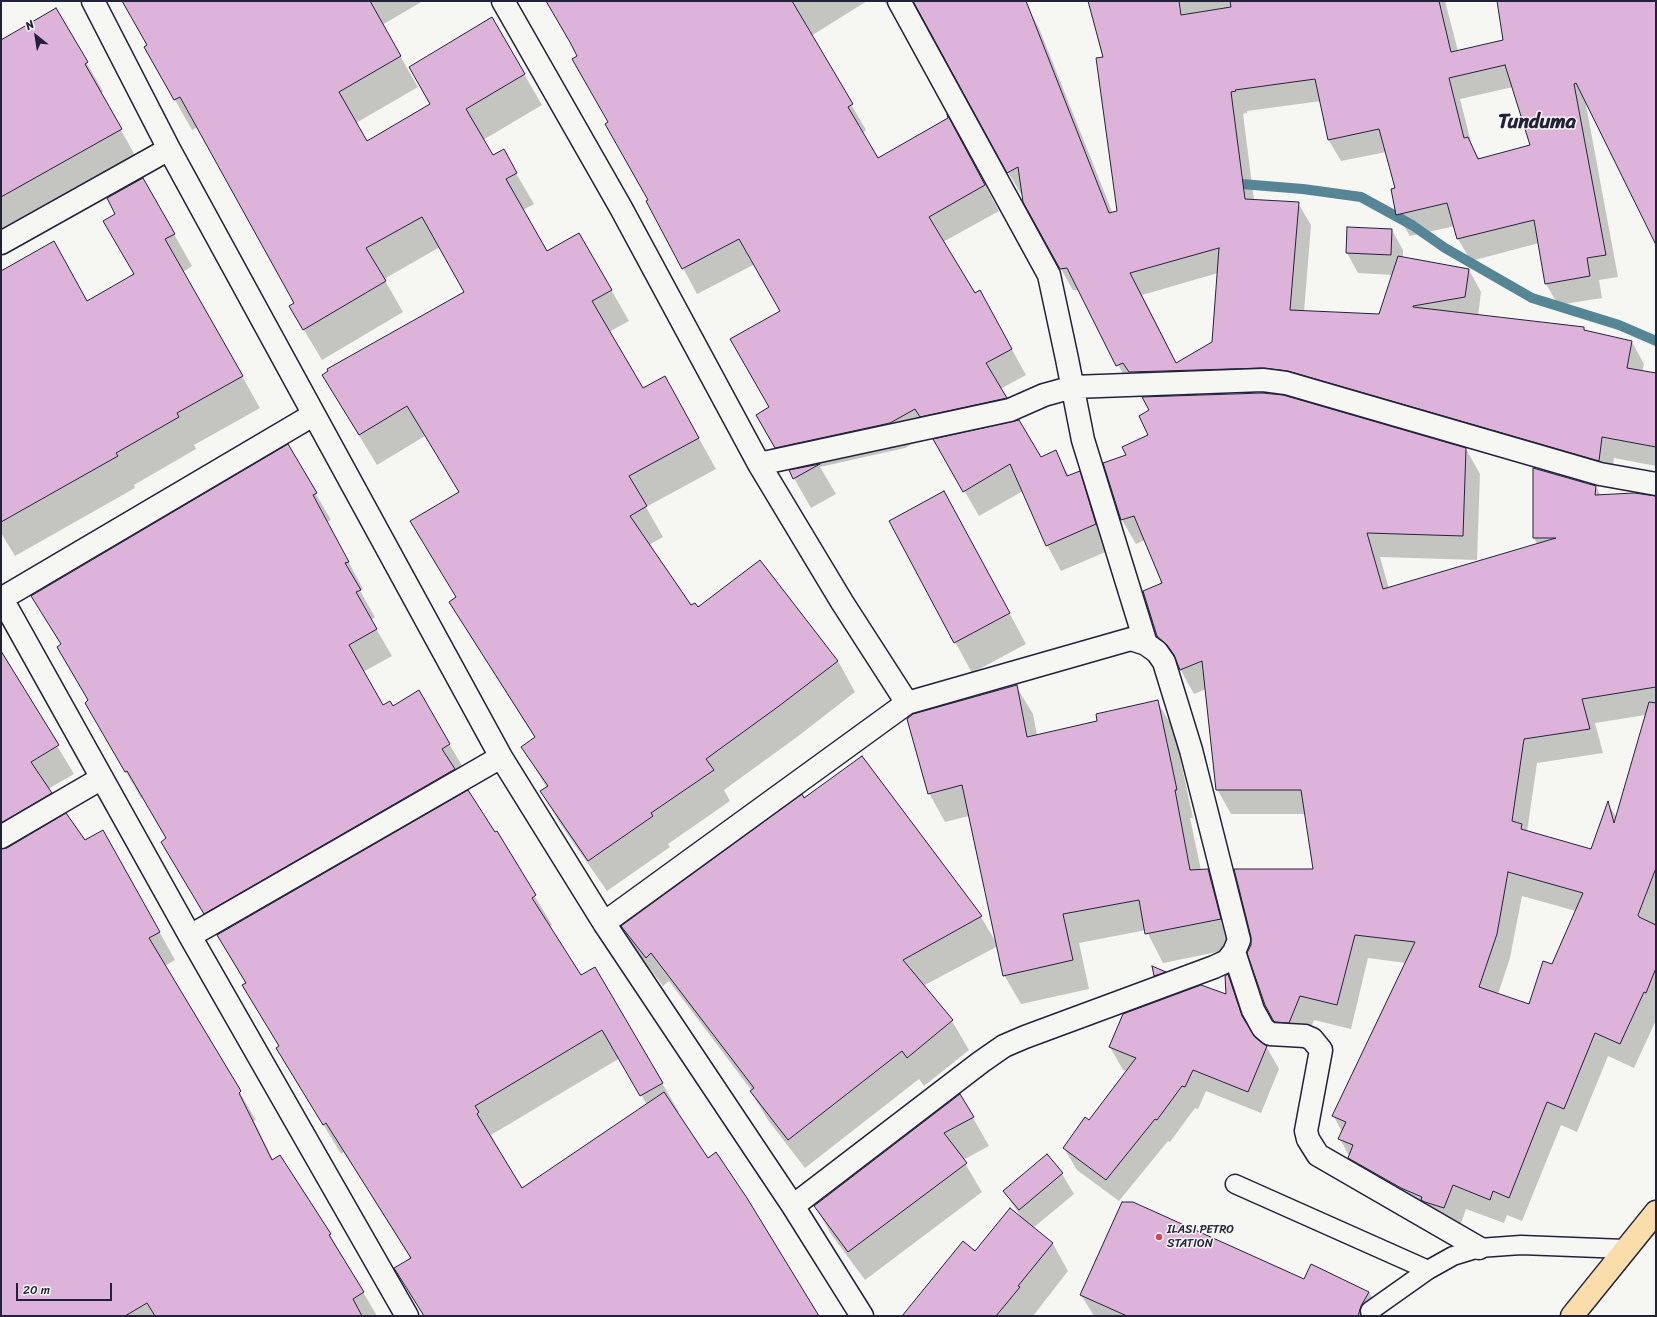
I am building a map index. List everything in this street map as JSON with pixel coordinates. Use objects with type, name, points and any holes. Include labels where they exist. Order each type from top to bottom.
[{"type":"highway","points":[[1572,1316],[1656,1212]]},
{"type":"street","points":[[93,1],[169,149],[501,757],[604,923],[793,1206],[862,1316]]},
{"type":"street","points":[[503,1],[621,208],[759,464],[842,602],[907,703]]},
{"type":"street","points":[[899,1],[1049,276],[1083,440],[1146,644]]},
{"type":"street","points":[[1,244],[169,149]]},
{"type":"street","points":[[759,464],[1010,410],[1044,396],[1073,387],[1263,380],[1286,384],[1600,474],[1656,484]]},
{"type":"street","points":[[313,414],[1,598],[190,936],[407,1316]]},
{"type":"street","points":[[604,923],[907,703],[1131,639],[1146,644],[1157,652],[1164,662],[1191,750],[1239,940],[1234,952],[1227,961],[1214,967],[1004,1046],[793,1206]]},
{"type":"street","points":[[190,936],[501,757]]},
{"type":"street","points":[[1,837],[102,778]]},
{"type":"street","points":[[1234,952],[1253,1010],[1263,1028],[1270,1034],[1305,1036],[1312,1039],[1321,1050],[1306,1131],[1308,1139],[1318,1155],[1479,1248]]},
{"type":"lane","points":[[1235,1184],[1428,1270]]},
{"type":"lane","points":[[1370,1311],[1428,1270],[1453,1256],[1479,1248],[1521,1245],[1625,1249]]},
{"type":"building","points":[[122,1],[370,1],[401,56],[339,92],[367,141],[430,104],[409,67],[492,17],[525,74],[466,109],[493,155],[504,149],[517,173],[506,179],[547,251],[579,233],[612,290],[592,301],[643,388],[665,376],[699,438],[629,476],[647,506],[630,516],[691,605],[695,603],[698,607],[760,560],[838,661],[706,759],[714,770],[651,813],[653,816],[588,861],[540,791],[548,786],[521,747],[535,737],[449,602],[456,597],[410,521],[459,492],[407,406],[359,435],[322,375],[328,371],[327,369],[464,292],[422,217],[366,248],[386,281],[303,330],[289,306],[294,303],[180,97],[174,100],[144,47],[147,45]]},
{"type":"building","points":[[546,1],[792,1],[853,104],[848,107],[878,158],[948,118],[947,114],[985,185],[929,217],[975,293],[980,290],[1012,349],[986,363],[1007,398],[920,417],[915,409],[890,423],[775,448],[756,415],[769,407],[730,339],[780,311],[739,239],[682,269],[646,201],[648,200],[605,124],[608,122],[572,59],[577,56]]},
{"type":"building","points":[[913,1],[1026,1],[1109,213],[1117,211],[1096,58],[1103,57],[1088,1],[1179,1],[1181,15],[1231,7],[1230,1],[1439,1],[1451,52],[1503,40],[1497,1],[1656,1],[1656,245],[1576,83],[1574,84],[1606,255],[1587,258],[1590,276],[1545,284],[1534,220],[1457,239],[1447,203],[1396,215],[1391,189],[1395,188],[1379,129],[1328,140],[1315,79],[1235,90],[1236,91],[1231,92],[1245,199],[1299,202],[1290,310],[1379,314],[1398,256],[1469,269],[1465,297],[1413,307],[1584,327],[1584,330],[1632,341],[1627,368],[1656,373],[1656,447],[1602,437],[1599,461],[1288,371],[1263,368],[1129,372],[1123,363],[1116,366],[1067,268],[1060,269],[1023,202],[1018,167],[1007,173]],"holes":[[[1505,65],[1530,145],[1478,159],[1468,137],[1464,138],[1449,78]],[[1219,248],[1212,342],[1176,363],[1130,273]]]},
{"type":"building","points":[[56,8],[88,62],[85,64],[122,129],[1,197],[1,40]]},
{"type":"building","points":[[143,178],[175,234],[165,239],[243,376],[177,413],[179,417],[116,453],[118,456],[1,522],[1,271],[54,241],[87,301],[134,274],[103,221],[115,214],[107,198]]},
{"type":"building","points":[[1347,227],[1392,229],[1391,255],[1346,253]]},
{"type":"building","points":[[1262,393],[1283,395],[1466,448],[1463,536],[1367,533],[1383,589],[1556,538],[1533,538],[1533,468],[1596,486],[1595,495],[1634,493],[1656,496],[1656,687],[1582,699],[1590,729],[1524,739],[1512,821],[1522,824],[1521,829],[1591,849],[1608,801],[1614,823],[1649,702],[1656,703],[1656,868],[1638,915],[1639,917],[1656,925],[1656,968],[1646,993],[1644,992],[1620,1044],[1595,1033],[1564,1109],[1547,1102],[1509,1198],[1493,1191],[1490,1200],[1453,1185],[1444,1208],[1425,1202],[1421,1200],[1422,1197],[1401,1188],[1348,1158],[1353,1145],[1338,1139],[1346,1122],[1332,1116],[1415,942],[1355,935],[1337,1005],[1300,996],[1289,1023],[1275,1022],[1265,1005],[1247,953],[1251,945],[1251,937],[1234,869],[1313,869],[1301,790],[1216,790],[1202,661],[1180,670],[1174,655],[1167,645],[1157,636],[1143,591],[1162,583],[1134,516],[1121,520],[1103,463],[1126,455],[1122,447],[1148,435],[1139,416],[1149,410],[1142,397]],"holes":[[[1508,872],[1583,893],[1552,964],[1543,961],[1529,1004],[1479,987],[1497,934]]]},
{"type":"building","points":[[1019,420],[1041,457],[1056,450],[1067,476],[1080,471],[1096,524],[1046,546],[1010,464],[963,492],[933,439]]},
{"type":"building","points":[[288,444],[317,493],[313,495],[349,562],[345,563],[361,590],[356,592],[377,629],[349,645],[383,705],[390,701],[393,706],[419,690],[450,744],[442,749],[455,769],[204,914],[161,842],[166,838],[127,771],[125,772],[85,703],[88,700],[57,647],[61,644],[31,596]]},
{"type":"building","points":[[820,464],[793,479],[789,470]]},
{"type":"building","points":[[944,491],[1010,613],[954,643],[889,521]]},
{"type":"building","points":[[1,651],[59,745],[31,762],[52,793],[1,823]]},
{"type":"building","points":[[1017,685],[1027,737],[1097,721],[1096,714],[1158,700],[1177,790],[1175,790],[1190,870],[1208,869],[1221,919],[1145,934],[1139,900],[1063,914],[1073,960],[1003,976],[962,785],[928,794],[907,719],[913,714]]},
{"type":"building","points":[[862,756],[982,916],[903,960],[953,1020],[907,1058],[902,1051],[788,1140],[750,1091],[754,1088],[651,953],[646,958],[621,926],[802,794],[804,798]]},
{"type":"building","points":[[468,790],[495,832],[497,831],[536,895],[532,898],[581,975],[595,967],[663,1083],[640,1096],[602,1030],[475,1106],[479,1112],[477,1114],[522,1188],[664,1092],[708,1158],[716,1152],[747,1198],[819,1316],[424,1316],[394,1268],[411,1258],[326,1123],[323,1125],[276,1048],[279,1046],[242,985],[246,983],[217,935]]},
{"type":"building","points":[[66,813],[85,840],[103,830],[160,932],[149,938],[241,1091],[239,1093],[272,1160],[280,1155],[331,1234],[329,1235],[364,1292],[353,1299],[362,1316],[155,1316],[147,1303],[125,1316],[1,1316],[1,849],[7,848]]},
{"type":"building","points":[[1152,966],[1166,972],[1154,976]]},
{"type":"building","points":[[1228,974],[1242,1016],[1255,1037],[1267,1046],[1248,1092],[1193,1070],[1185,1087],[1182,1086],[1157,1120],[1155,1119],[1106,1180],[1063,1148],[1085,1117],[1089,1120],[1136,1058],[1109,1047],[1123,1014],[1201,985],[1226,994],[1225,976]]},
{"type":"building","points":[[960,1094],[974,1117],[944,1133],[967,1163],[848,1252],[814,1206]]},
{"type":"building","points":[[1047,1154],[1063,1173],[1019,1210],[1003,1191]]},
{"type":"building","name":"ILASI PETRO STATION","points":[[1122,1202],[1133,1202],[1304,1279],[1311,1264],[1369,1292],[1361,1306],[1358,1316],[1127,1316],[1080,1295]]},
{"type":"building","points":[[1010,1208],[1053,1243],[996,1316],[902,1316],[963,1241],[975,1251]]},
{"type":"waterway","points":[[1229,183],[1303,189],[1361,197],[1412,225],[1445,248],[1532,298],[1619,325],[1656,341]]},
{"type":"place","name":"ILASI PETRO STATION","points":[[1159,1237]]},
{"type":"district","name":"Tunduma","points":[[1537,123]]}]
